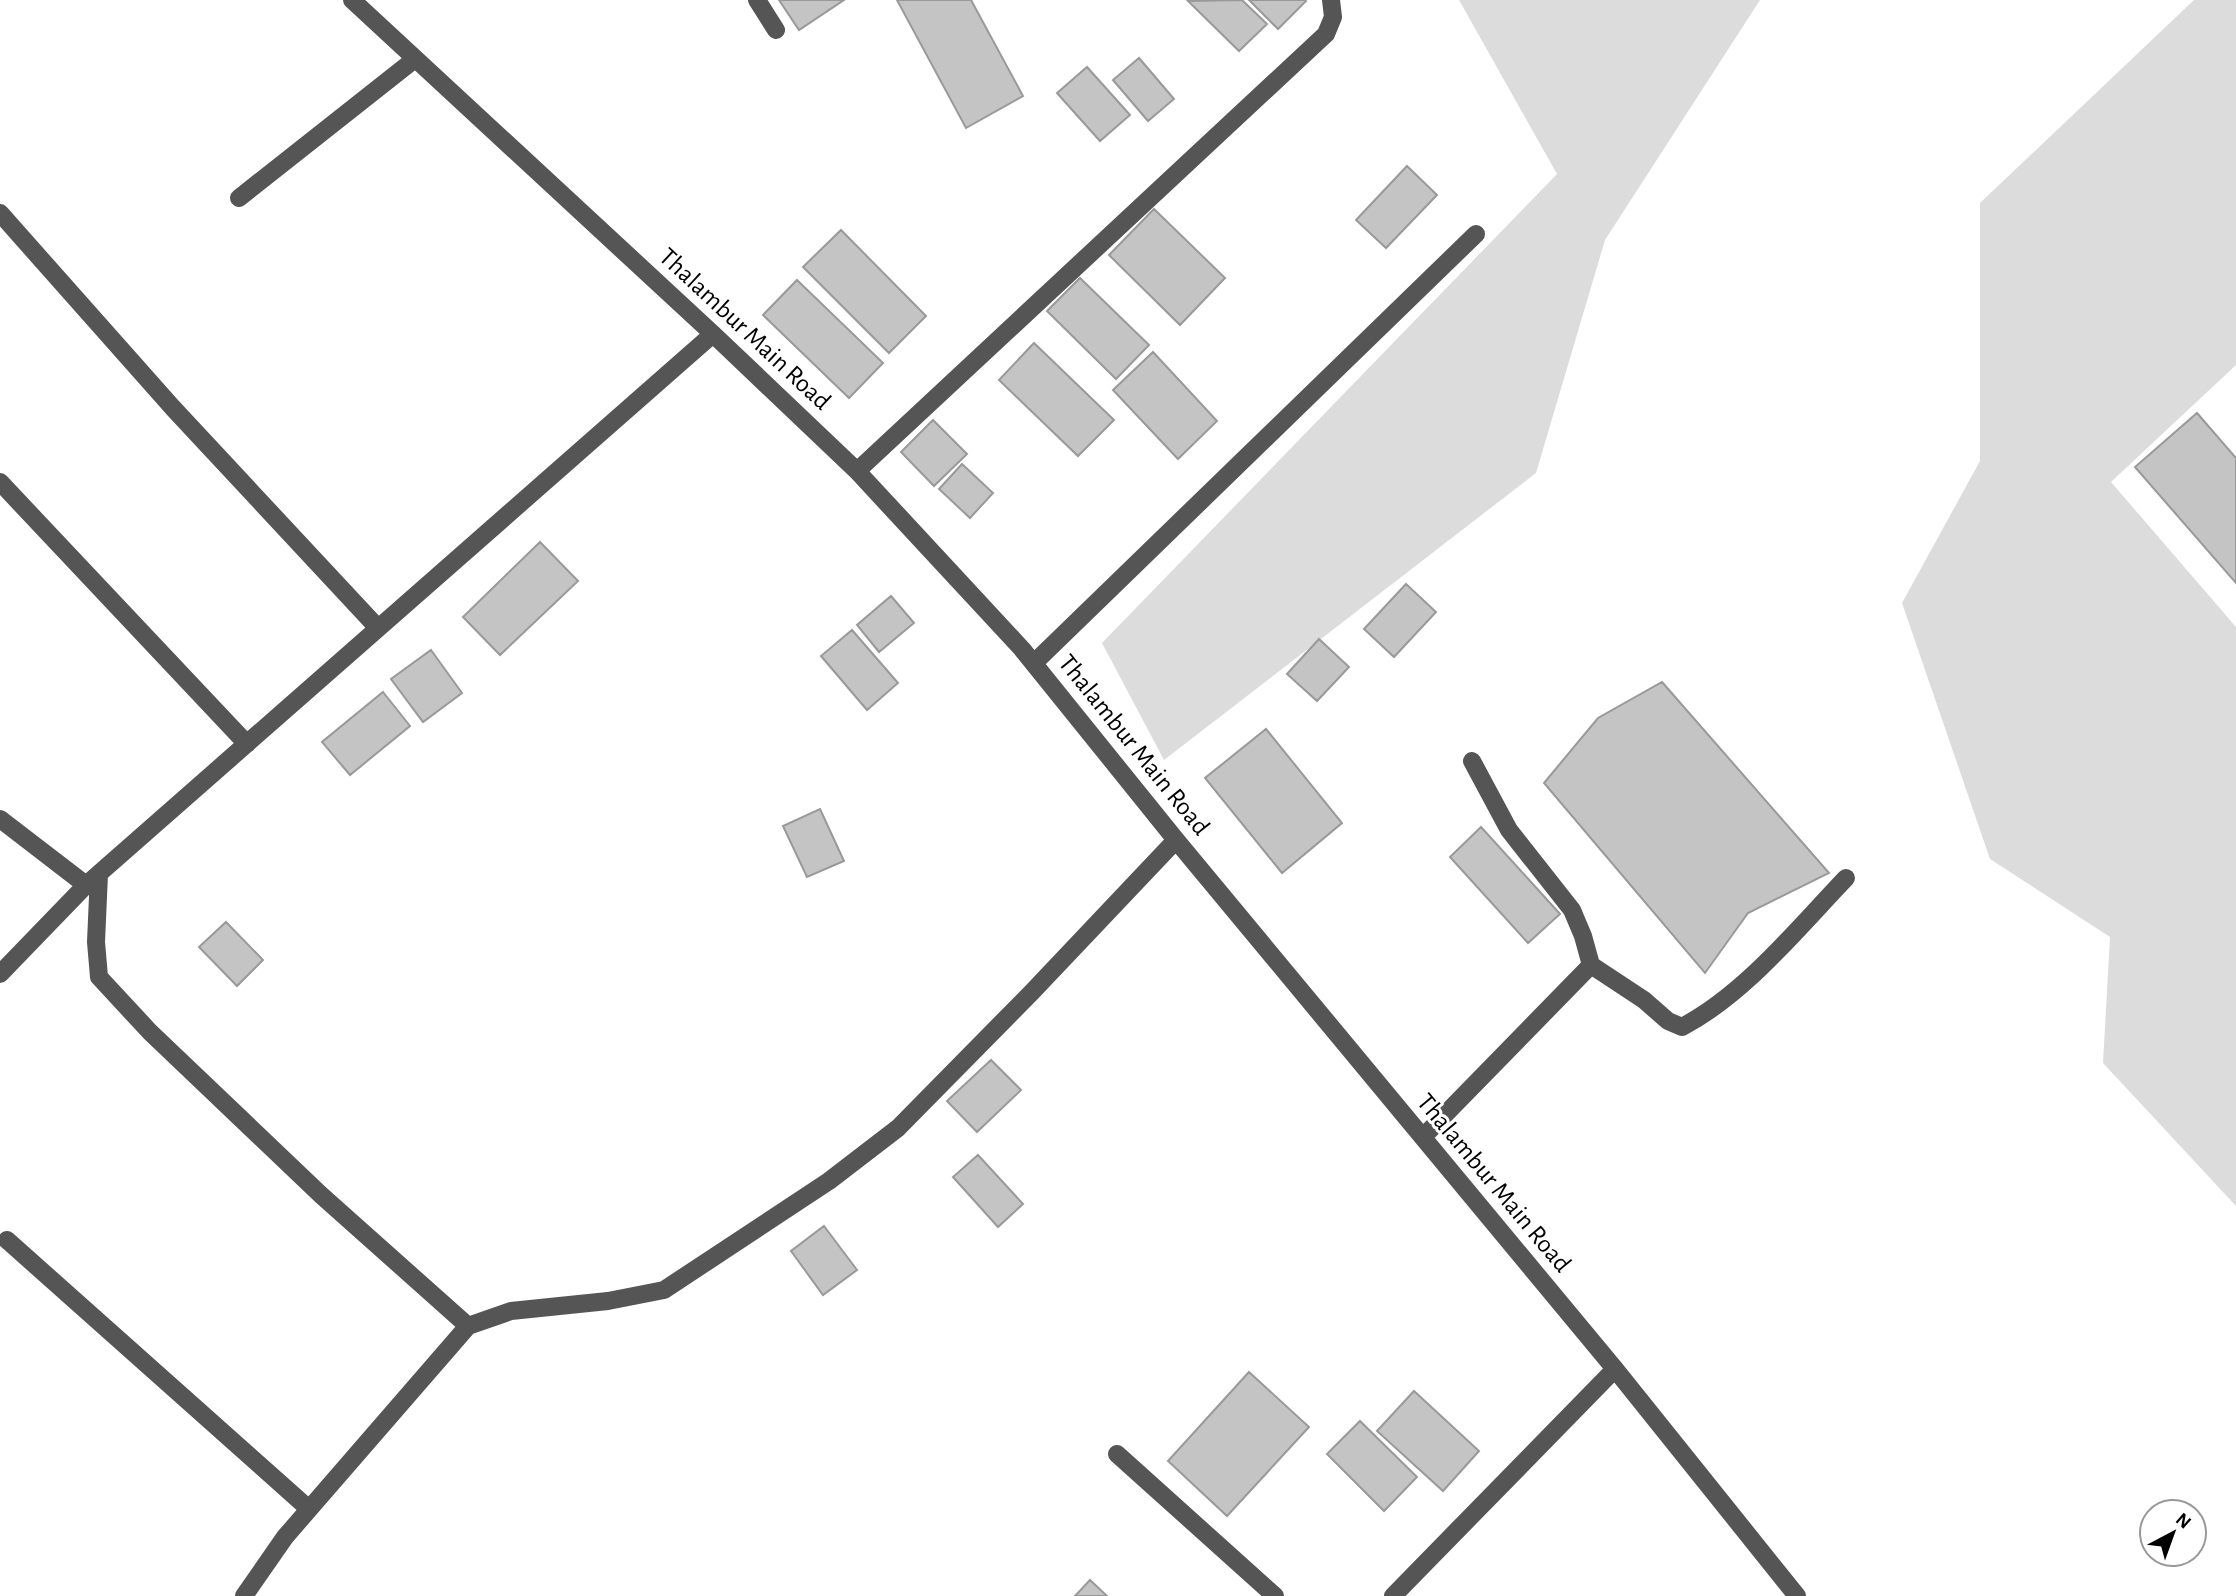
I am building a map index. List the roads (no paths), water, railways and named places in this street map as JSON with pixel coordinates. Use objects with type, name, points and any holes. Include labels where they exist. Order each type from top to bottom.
[{"type":"street","name":"Thalambur Main Road","points":[[352,0],[857,471],[1034,663],[1176,839],[1615,1369],[1797,1596]]},
{"type":"street","points":[[757,0],[776,30]]},
{"type":"street","points":[[857,471],[1326,34],[1333,16],[1331,0]]},
{"type":"street","points":[[239,198],[415,58]]},
{"type":"street","points":[[0,213],[173,408],[378,628]]},
{"type":"street","points":[[1034,663],[1476,234]]},
{"type":"street","points":[[0,974],[93,879],[713,334]]},
{"type":"street","points":[[0,482],[247,744]]},
{"type":"street","points":[[1472,761],[1509,830],[1572,910],[1591,965],[1644,1000],[1668,1021],[1682,1027],[1722,1003],[1846,878]]},
{"type":"street","points":[[0,819],[93,879]]},
{"type":"street","points":[[244,1596],[285,1536],[468,1326],[511,1311],[608,1301],[664,1290],[830,1181],[898,1128],[1032,992],[1176,839]]},
{"type":"street","points":[[93,879],[99,977],[150,1032],[311,1185],[468,1326]]},
{"type":"street","points":[[1423,1137],[1591,965]]},
{"type":"street","points":[[7,1241],[309,1509]]},
{"type":"street","points":[[1393,1596],[1615,1369]]},
{"type":"street","points":[[1117,1454],[1275,1596]]}]
